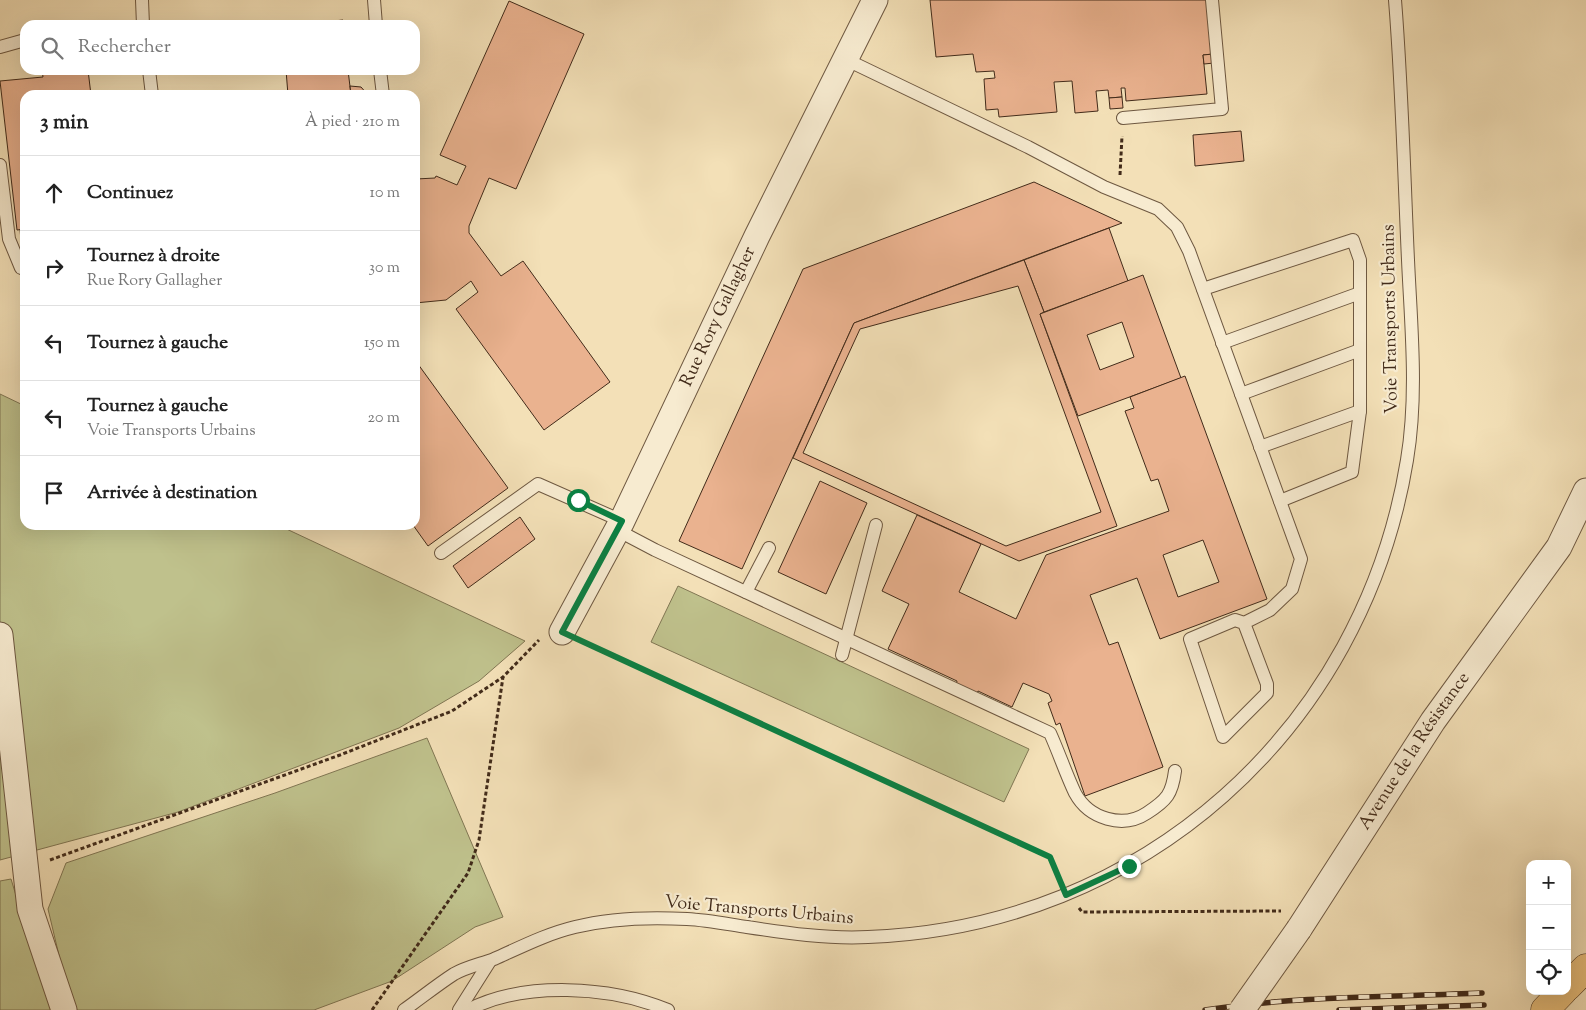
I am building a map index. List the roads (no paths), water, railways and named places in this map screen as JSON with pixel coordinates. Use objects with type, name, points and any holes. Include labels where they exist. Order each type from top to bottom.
[{"type":"main road","points":[[1571,983],[1586,968]]},
{"type":"main road","points":[[1544,1010],[1559,995]]},
{"type":"street","name":"Rue Rory Gallagher","points":[[562,632],[620,525],[757,236],[847,60],[875,0]]},
{"type":"street","name":"Avenue de la Résistance","points":[[1242,1010],[1302,923],[1433,720],[1559,547],[1586,491]]},
{"type":"street","points":[[0,635],[30,909],[64,1010]]},
{"type":"lane","points":[[142,0],[143,20]]},
{"type":"lane","points":[[374,0],[376,20]]},
{"type":"lane","points":[[1123,118],[1222,109],[1212,0]]},
{"type":"lane","name":"Voie Transports Urbains","points":[[404,1010],[457,972],[490,961],[536,940],[574,927],[623,919],[690,919],[783,933],[839,938],[892,936],[972,925],[1066,895],[1129,866],[1183,829],[1236,787],[1283,735],[1325,679],[1357,624],[1382,563],[1396,514],[1408,457],[1414,386],[1395,0]]},
{"type":"lane","points":[[0,47],[20,41]]},
{"type":"lane","points":[[847,60],[1028,147],[1104,187],[1158,209],[1177,227],[1189,251],[1301,560],[1292,589],[1270,610],[1244,623],[1235,620],[1190,638],[1223,737],[1267,693],[1267,684],[1244,623]]},
{"type":"lane","points":[[149,75],[151,90]]},
{"type":"lane","points":[[381,75],[382,90]]},
{"type":"lane","points":[[0,165],[9,239],[20,266]]},
{"type":"lane","points":[[1203,289],[1353,240],[1360,260],[1360,411],[1352,472],[1280,501]]},
{"type":"lane","points":[[1222,343],[1360,293]]},
{"type":"lane","points":[[1241,394],[1360,350]]},
{"type":"lane","points":[[1260,447],[1360,411]]},
{"type":"lane","points":[[441,553],[538,484],[620,525],[655,550],[1050,733],[1076,795],[1097,815],[1119,822],[1142,816],[1163,803],[1173,788],[1175,771]]},
{"type":"lane","points":[[842,655],[876,524]]},
{"type":"lane","points":[[746,592],[769,548]]},
{"type":"lane","points":[[459,1010],[490,961]]},
{"type":"lane","points":[[468,1010],[494,999],[543,991],[570,991],[597,992],[629,998],[668,1010]]},
{"type":"railway","points":[[1205,1010],[1274,1002],[1482,993]]},
{"type":"railway","points":[[1339,1010],[1484,1005]]}]
